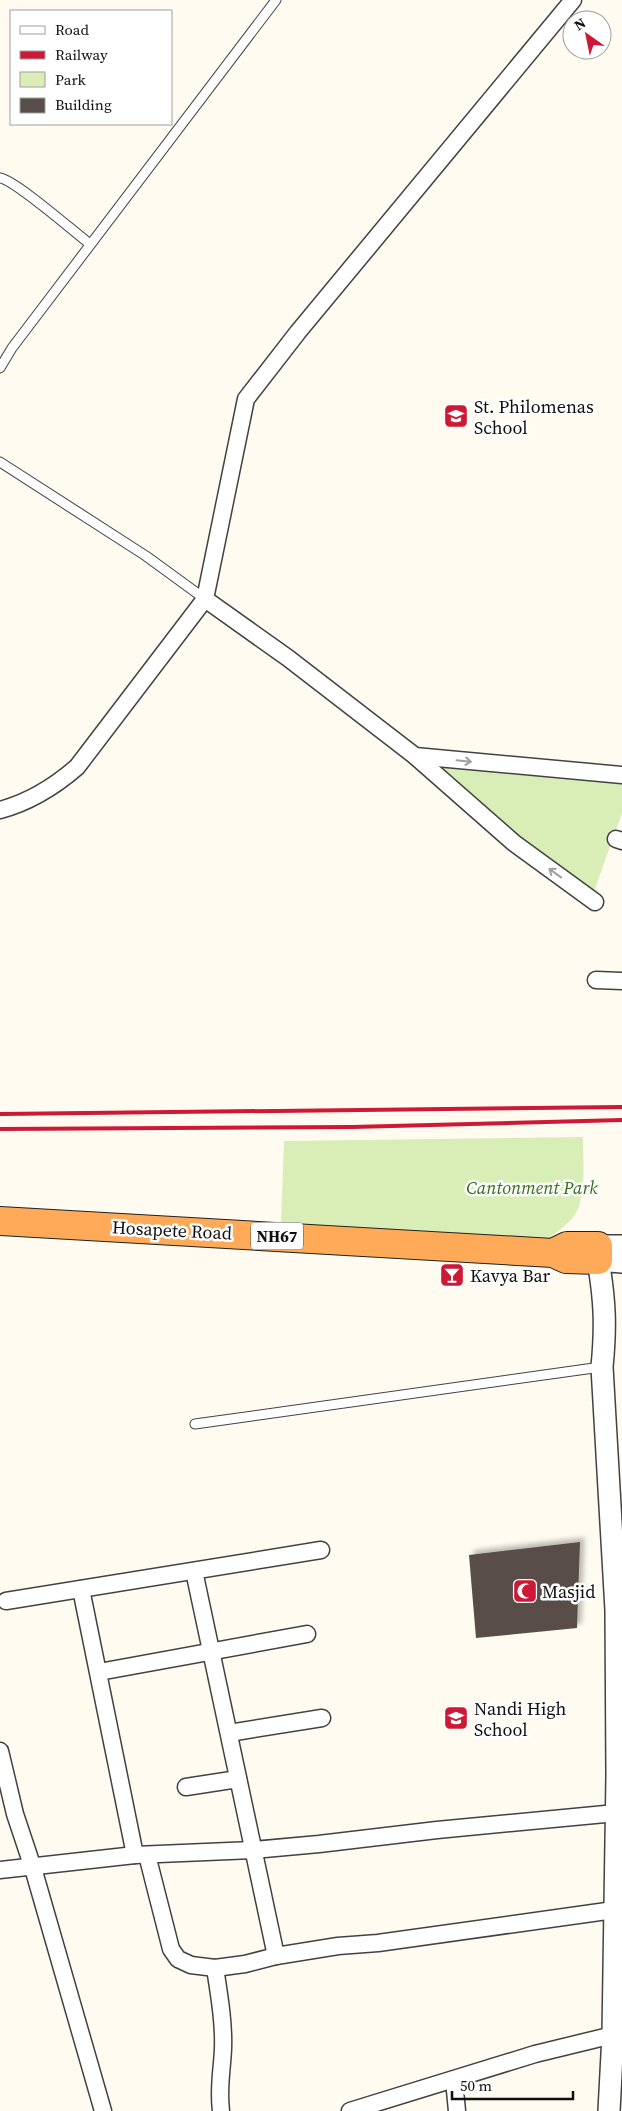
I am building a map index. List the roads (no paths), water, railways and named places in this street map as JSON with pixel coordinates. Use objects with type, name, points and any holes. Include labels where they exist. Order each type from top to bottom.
[{"type":"highway","name":"Hosapete Road","points":[[0,1221],[553,1253],[567,1246],[610,1253]]},
{"type":"street","points":[[0,810],[32,798],[56,785],[78,767],[205,599],[246,399],[304,325],[573,0]]},
{"type":"street","points":[[205,599],[288,658],[415,756],[514,843],[595,902]]},
{"type":"street","points":[[415,756],[622,775]]},
{"type":"street","points":[[596,980],[622,981]]},
{"type":"street","points":[[609,2111],[618,1911],[616,1813],[619,1776],[619,1610],[602,1367],[606,1331],[604,1292],[610,1253]]},
{"type":"street","points":[[6,1601],[321,1550]]},
{"type":"street","points":[[194,1570],[276,1956]]},
{"type":"street","points":[[81,1589],[141,1855],[171,1949],[178,1959],[191,1964],[215,1968],[338,1946],[378,1943],[618,1911]]},
{"type":"street","points":[[99,1672],[308,1634]]},
{"type":"street","points":[[229,1733],[322,1718]]},
{"type":"street","points":[[0,1751],[16,1814],[103,2111]]},
{"type":"street","points":[[186,1787],[238,1779]]},
{"type":"street","points":[[0,1870],[33,1868],[141,1855],[253,1850],[616,1813]]},
{"type":"street","points":[[215,1968],[221,2011],[222,2039],[219,2076],[221,2111]]},
{"type":"street","points":[[350,2111],[535,2054],[612,2035]]},
{"type":"street","points":[[454,2080],[457,2111]]},
{"type":"lane","points":[[0,368],[12,348],[90,244],[276,0]]},
{"type":"lane","points":[[0,178],[6,179],[21,190],[90,244]]},
{"type":"lane","points":[[0,462],[146,556],[205,599]]},
{"type":"lane","points":[[196,1424],[602,1367]]},
{"type":"railway","points":[[0,1114],[622,1107]]},
{"type":"railway","points":[[0,1129],[352,1127],[622,1120]]},
{"type":"place","name":"St. Philomenas School","points":[[456,416]]},
{"type":"place","name":"Kavya Bar","points":[[452,1275]]},
{"type":"place","name":"Masjid","points":[[525,1591]]},
{"type":"place","name":"Nandi High School","points":[[456,1718]]},
{"type":"park label","name":"Cantonment Park","points":[[532,1187]]}]
